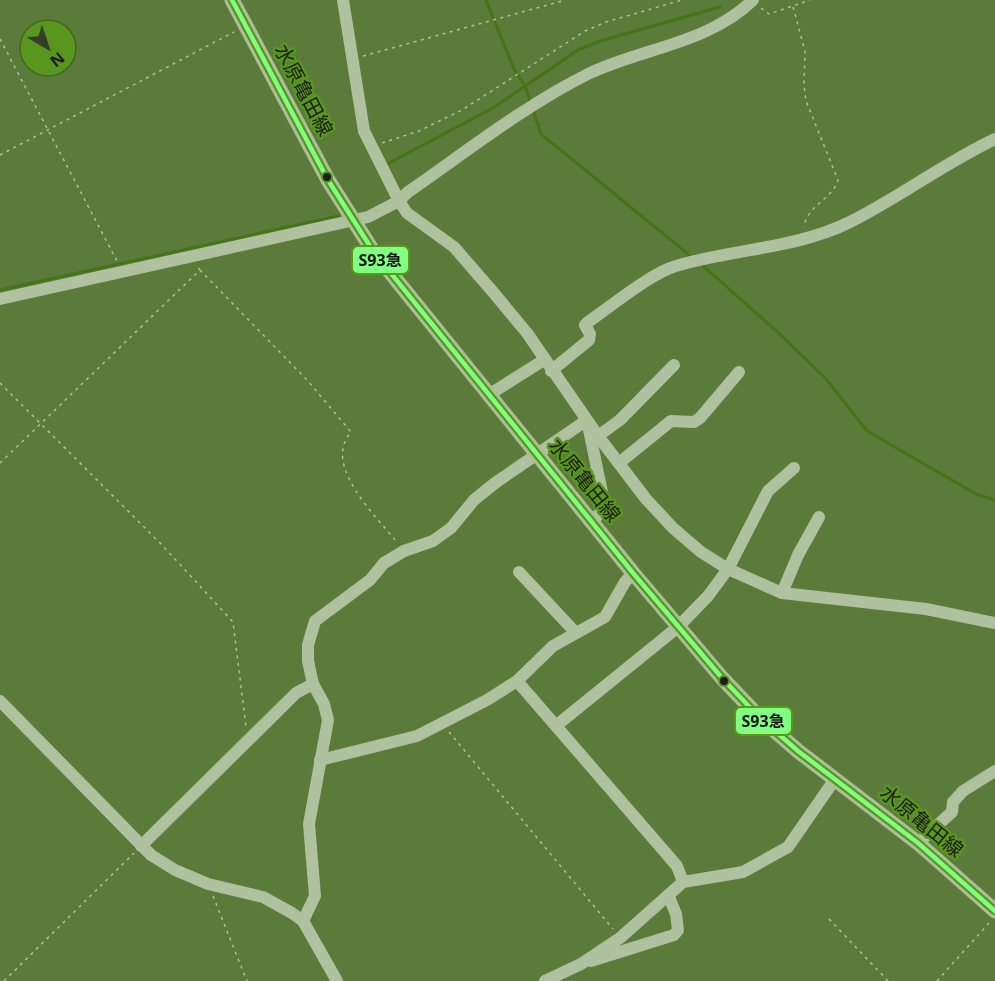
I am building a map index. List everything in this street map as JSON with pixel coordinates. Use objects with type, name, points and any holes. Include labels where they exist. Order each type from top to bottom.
[{"type":"main road","name":"水原亀田線","points":[[232,0],[328,180],[373,251],[678,627],[760,718],[918,843],[995,911]]},
{"type":"street","points":[[343,0],[364,131],[399,201],[407,213],[454,247],[527,333],[551,371],[598,436],[673,528],[701,552],[728,569],[782,593],[926,609],[995,623]]},
{"type":"street","points":[[0,299],[354,221],[399,201],[408,192],[557,91],[614,63],[694,37],[720,26],[752,1]]},
{"type":"street","points":[[551,371],[589,340],[590,334],[585,325],[588,322],[640,285],[673,266],[806,238],[848,223],[966,152],[995,139]]},
{"type":"street","points":[[490,394],[544,360]]},
{"type":"street","points":[[598,436],[620,420],[674,365]]},
{"type":"street","points":[[619,463],[671,422],[694,422],[700,418],[739,372]]},
{"type":"street","points":[[303,921],[315,896],[309,824],[328,720],[324,704],[313,684],[308,645],[315,621],[370,580],[384,563],[404,551],[433,541],[452,528],[474,500],[536,453],[587,420]]},
{"type":"street","points":[[587,420],[605,507],[592,522]]},
{"type":"street","points":[[557,724],[678,627],[708,596],[728,569],[768,491],[794,468]]},
{"type":"street","points":[[782,593],[798,555],[819,517]]},
{"type":"street","points":[[519,572],[575,632]]},
{"type":"street","points":[[320,760],[417,736],[443,725],[517,681],[553,646],[605,617],[625,582],[633,573]]},
{"type":"street","points":[[517,681],[557,724],[677,866],[683,882]]},
{"type":"street","points":[[141,846],[296,693],[313,684]]},
{"type":"street","points":[[0,701],[141,846],[175,870],[208,884],[263,897],[303,921],[337,981]]},
{"type":"street","points":[[918,843],[952,812],[953,802],[963,791],[995,771]]},
{"type":"street","points":[[581,964],[620,938],[669,897],[683,882],[743,872],[788,847],[835,779]]},
{"type":"street","points":[[545,981],[581,964],[674,935],[678,930],[677,922],[669,897]]},
{"type":"path","points":[[370,147],[419,131],[462,110],[585,31],[606,22],[682,0]]},
{"type":"path","points":[[752,1],[769,14],[810,0]]},
{"type":"path","points":[[353,59],[562,1]]},
{"type":"path","points":[[793,7],[805,51],[806,101],[838,180],[836,188],[805,216],[803,231],[806,238]]},
{"type":"path","points":[[0,155],[245,26]]},
{"type":"path","points":[[0,39],[117,259]]},
{"type":"path","points":[[189,258],[307,380],[351,432],[341,452],[343,465],[352,486],[404,551]]},
{"type":"path","points":[[0,464],[200,270]]},
{"type":"path","points":[[0,383],[162,545],[233,622],[241,700],[250,739]]},
{"type":"path","points":[[443,725],[620,938]]},
{"type":"path","points":[[4,981],[141,846]]},
{"type":"path","points":[[208,884],[247,981]]},
{"type":"path","points":[[937,981],[995,917]]},
{"type":"path","points":[[829,919],[888,981]]},
{"type":"waterway","points":[[486,0],[531,104]]},
{"type":"waterway","points":[[389,163],[493,108],[578,50],[600,41],[720,7]]},
{"type":"waterway","points":[[533,110],[541,134],[693,258]]},
{"type":"waterway","points":[[0,290],[338,216]]},
{"type":"waterway","points":[[701,264],[783,337],[827,380],[867,431],[976,494],[995,500]]},
{"type":"transit line","name":"S93急","points":[[232,0],[328,180],[373,251],[633,573],[722,678],[760,718],[798,751],[918,843],[995,911]]}]
